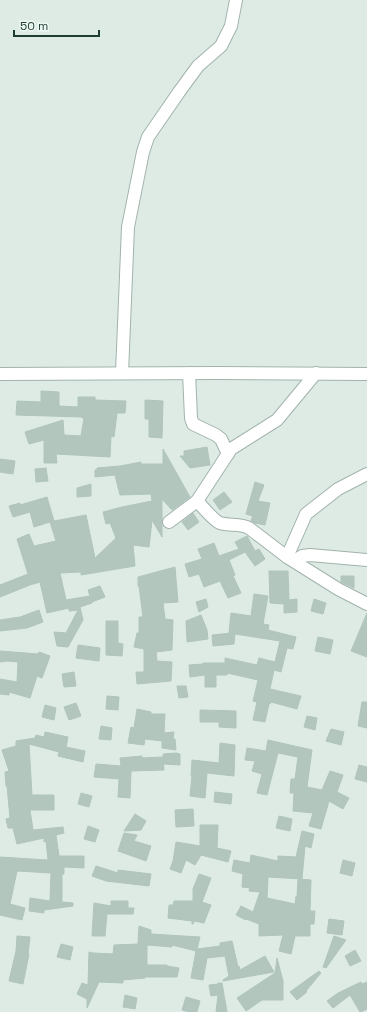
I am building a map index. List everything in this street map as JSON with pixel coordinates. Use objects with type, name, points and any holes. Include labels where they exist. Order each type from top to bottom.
[{"type":"street","points":[[122,373],[128,227],[148,137],[198,66],[221,46],[231,26],[236,0]]},
{"type":"street","points":[[189,373],[191,418],[193,424],[221,439],[228,454]]},
{"type":"street","points":[[169,522],[197,501],[231,450],[277,420],[316,373]]},
{"type":"street","points":[[0,374],[367,374]]},
{"type":"street","points":[[290,559],[306,514],[338,489],[367,474]]},
{"type":"street","points":[[197,501],[218,522],[248,528],[290,559],[338,589],[367,604]]},
{"type":"street","points":[[290,559],[310,555],[367,560]]},
{"type":"building","points":[[41,391],[59,392],[59,406],[78,407],[78,397],[95,397],[95,400],[126,401],[125,413],[117,413],[114,437],[111,436],[110,457],[56,454],[57,463],[44,463],[44,440],[29,444],[25,432],[63,420],[64,435],[81,436],[84,418],[16,415],[17,401],[41,402]]},
{"type":"building","points":[[145,400],[163,401],[162,438],[149,437],[149,419],[145,419]]},
{"type":"building","points":[[207,447],[210,465],[190,468],[180,456],[184,456],[184,451]]},
{"type":"building","points":[[163,449],[190,497],[172,510],[162,499],[162,537],[152,520],[149,547],[133,545],[135,566],[81,575],[81,572],[60,573],[66,600],[90,596],[88,590],[100,586],[105,597],[80,607],[83,620],[68,647],[57,646],[54,632],[66,633],[78,610],[69,611],[69,608],[47,613],[40,582],[0,597],[0,585],[28,574],[17,539],[29,534],[34,546],[56,541],[50,522],[34,527],[30,512],[13,517],[9,506],[20,503],[20,505],[47,497],[54,521],[86,515],[95,558],[116,538],[110,523],[106,524],[103,512],[152,501],[151,494],[120,495],[115,475],[95,477],[95,470],[97,470],[97,468],[141,462],[141,464],[163,464]]},
{"type":"building","points":[[0,459],[15,461],[13,474],[0,472]]},
{"type":"building","points":[[46,468],[48,481],[36,482],[35,469]]},
{"type":"building","points":[[255,482],[264,485],[258,501],[270,503],[265,525],[251,521],[253,515],[246,514]]},
{"type":"building","points":[[91,484],[91,496],[77,497],[77,488]]},
{"type":"building","points":[[224,492],[232,502],[220,510],[213,500]]},
{"type":"building","points":[[193,513],[199,522],[188,530],[182,522]]},
{"type":"building","points":[[247,536],[255,551],[259,549],[265,559],[255,566],[245,552],[229,560],[235,575],[233,576],[241,593],[228,598],[220,581],[204,587],[199,574],[189,577],[185,564],[202,559],[198,549],[214,543],[219,556],[239,549],[235,542]]},
{"type":"building","points":[[175,567],[178,602],[163,603],[165,619],[173,620],[172,650],[156,652],[157,661],[172,662],[171,681],[137,684],[136,672],[144,672],[144,649],[134,647],[137,633],[139,633],[139,617],[143,617],[138,577]]},
{"type":"building","points":[[269,571],[288,571],[289,600],[297,599],[297,612],[284,613],[284,604],[270,603]]},
{"type":"building","points":[[341,576],[354,576],[354,588],[341,582]]},
{"type":"building","points":[[254,594],[268,596],[263,624],[269,625],[268,630],[296,637],[293,649],[287,648],[281,672],[274,670],[270,689],[301,696],[297,709],[271,702],[269,704],[265,722],[253,720],[257,702],[253,701],[258,680],[227,673],[227,675],[216,675],[216,687],[205,687],[205,675],[190,677],[189,665],[203,663],[225,663],[225,658],[257,665],[259,658],[275,662],[280,641],[235,634],[234,644],[213,646],[212,635],[232,633],[229,633],[231,613],[251,616]]},
{"type":"building","points":[[206,599],[208,607],[199,612],[196,602]]},
{"type":"building","points":[[314,599],[326,603],[323,614],[311,611]]},
{"type":"building","points":[[39,610],[43,622],[27,628],[0,631],[0,620],[20,617]]},
{"type":"building","points":[[367,613],[367,657],[351,651]]},
{"type":"building","points":[[201,615],[207,630],[208,639],[187,642],[186,621]]},
{"type":"building","points":[[106,621],[118,621],[118,643],[123,644],[122,656],[106,655]]},
{"type":"building","points":[[318,637],[333,640],[330,654],[315,651]]},
{"type":"building","points":[[78,645],[100,648],[99,661],[76,658]]},
{"type":"building","points":[[0,651],[38,654],[39,652],[50,656],[42,678],[37,676],[30,698],[9,692],[9,695],[0,694],[0,679],[17,682],[18,662],[0,662]]},
{"type":"building","points":[[74,672],[76,686],[64,687],[62,674]]},
{"type":"building","points":[[177,686],[186,686],[188,697],[179,698]]},
{"type":"building","points":[[107,696],[119,697],[118,710],[106,709]]},
{"type":"building","points":[[362,702],[367,702],[367,728],[358,726]]},
{"type":"building","points":[[76,703],[81,716],[69,720],[64,707]]},
{"type":"building","points":[[45,705],[56,708],[54,720],[42,717]]},
{"type":"building","points":[[137,709],[151,712],[151,714],[165,714],[164,733],[174,732],[173,739],[175,739],[176,750],[162,748],[162,741],[145,739],[144,745],[128,743],[131,727],[134,728]]},
{"type":"building","points":[[200,710],[236,711],[236,728],[219,727],[219,722],[200,722]]},
{"type":"building","points":[[307,716],[317,718],[315,730],[304,727]]},
{"type":"building","points":[[101,726],[112,728],[111,740],[99,739]]},
{"type":"building","points":[[331,729],[344,732],[341,745],[326,741]]},
{"type":"building","points":[[45,732],[68,737],[66,747],[85,751],[83,762],[58,756],[59,752],[29,744],[32,795],[54,795],[54,810],[30,810],[33,830],[63,827],[64,833],[56,835],[59,856],[84,856],[84,868],[64,867],[64,874],[62,874],[62,902],[73,903],[73,906],[44,910],[44,913],[29,911],[30,898],[50,901],[51,873],[17,871],[10,904],[25,908],[22,920],[0,915],[0,857],[48,860],[46,841],[44,842],[44,838],[17,844],[13,828],[8,828],[6,819],[10,818],[5,772],[9,771],[2,750],[16,746],[16,741],[35,738],[36,735],[44,737]]},
{"type":"building","points":[[268,740],[312,750],[307,787],[322,790],[330,771],[343,775],[337,792],[349,798],[343,809],[329,801],[321,829],[309,826],[313,813],[293,811],[294,793],[290,793],[291,779],[295,779],[298,757],[278,753],[267,795],[257,793],[262,774],[252,771],[255,761],[245,760],[247,748],[266,751]]},
{"type":"building","points":[[220,743],[235,745],[234,776],[207,773],[205,798],[190,796],[192,760],[219,763]]},
{"type":"building","points":[[163,754],[180,754],[180,765],[164,764]]},
{"type":"building","points":[[142,756],[142,758],[163,757],[164,770],[131,771],[130,798],[118,797],[119,779],[94,777],[96,764],[121,766],[120,758]]},
{"type":"building","points":[[359,765],[367,767],[367,782],[355,779]]},
{"type":"building","points":[[215,792],[232,794],[231,804],[214,802]]},
{"type":"building","points":[[81,793],[92,796],[89,807],[78,804]]},
{"type":"building","points":[[193,809],[194,826],[176,827],[175,810]]},
{"type":"building","points":[[135,814],[146,821],[141,830],[124,831]]},
{"type":"building","points":[[279,816],[292,819],[290,831],[276,828]]},
{"type":"building","points":[[200,825],[218,825],[217,848],[231,851],[228,862],[201,855],[195,865],[186,860],[181,873],[170,869],[176,842],[200,846]]},
{"type":"building","points":[[88,826],[99,830],[95,842],[84,839]]},
{"type":"building","points":[[302,831],[314,834],[311,848],[305,846],[302,879],[268,877],[267,898],[295,904],[298,879],[311,880],[310,911],[315,911],[314,924],[310,924],[310,936],[295,936],[291,954],[279,951],[283,935],[259,936],[259,924],[236,915],[241,906],[253,912],[260,892],[249,891],[250,888],[242,887],[243,874],[232,871],[234,860],[250,863],[251,855],[278,861],[278,856],[296,857]]},
{"type":"building","points":[[124,833],[137,835],[134,841],[151,846],[146,861],[118,851]]},
{"type":"building","points":[[343,860],[355,863],[352,876],[340,873]]},
{"type":"building","points":[[96,866],[118,873],[118,870],[151,874],[149,886],[106,881],[92,876]]},
{"type":"building","points":[[199,874],[211,878],[202,902],[211,905],[204,923],[194,921],[192,924],[192,921],[168,918],[169,905],[173,905],[174,901],[193,901],[193,889]]},
{"type":"building","points":[[111,901],[128,901],[128,908],[134,908],[133,914],[107,914],[105,936],[92,936],[94,903],[111,906]]},
{"type":"building","points":[[329,919],[344,921],[342,935],[327,933]]},
{"type":"building","points":[[139,926],[151,930],[151,934],[200,937],[197,949],[220,946],[220,943],[232,941],[240,970],[265,956],[274,972],[223,981],[229,976],[225,956],[207,958],[203,980],[191,978],[196,951],[172,945],[172,947],[147,945],[147,965],[167,965],[179,968],[177,977],[145,977],[123,980],[123,983],[99,982],[87,1008],[87,999],[77,994],[82,983],[88,985],[89,952],[113,954],[114,945],[138,944]]},
{"type":"building","points":[[17,936],[30,937],[29,954],[23,984],[9,981],[16,951]]},
{"type":"building","points":[[334,936],[346,940],[326,968],[323,967]]},
{"type":"building","points":[[61,944],[73,947],[70,960],[57,957]]},
{"type":"building","points":[[355,950],[361,961],[350,966],[345,956]]},
{"type":"building","points":[[277,958],[283,981],[283,1000],[262,1000],[246,1011],[237,998],[275,973]]},
{"type":"building","points":[[319,971],[321,973],[306,991],[307,992],[297,1000],[290,992]]},
{"type":"building","points":[[361,982],[362,984],[367,982],[367,1009],[360,1012],[350,995],[333,1008],[327,1001],[338,993]]},
{"type":"building","points":[[222,983],[227,1012],[216,1012],[218,995],[211,996],[209,985]]},
{"type":"building","points":[[125,995],[137,998],[135,1009],[123,1007]]},
{"type":"building","points":[[186,997],[200,1001],[197,1012],[182,1010]]}]
